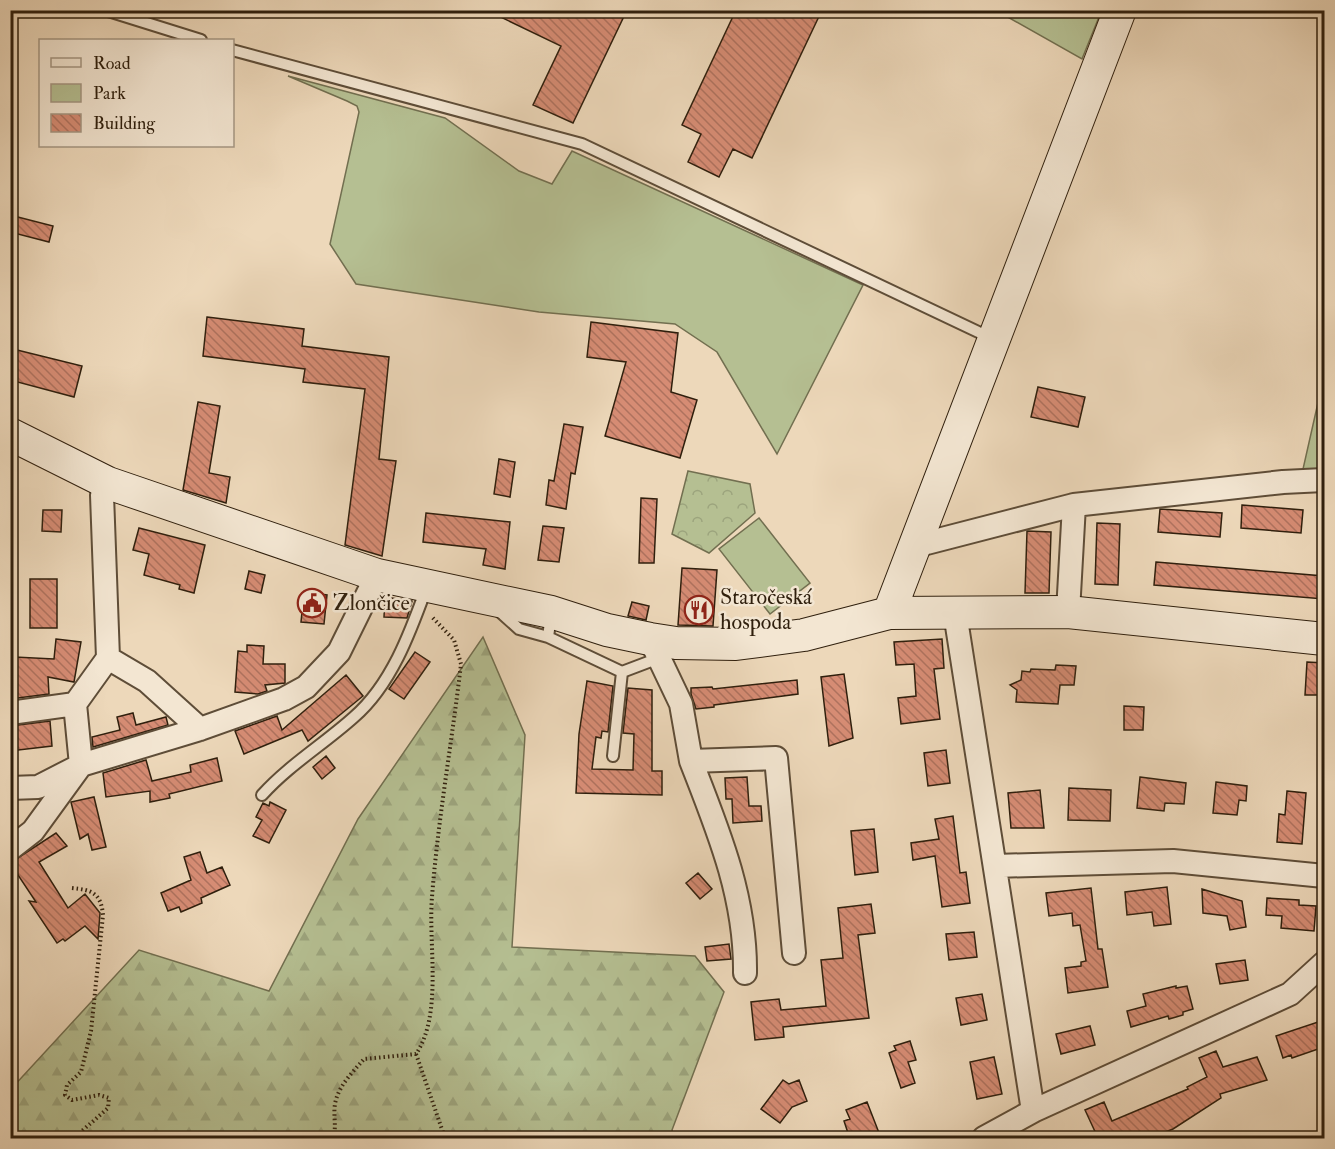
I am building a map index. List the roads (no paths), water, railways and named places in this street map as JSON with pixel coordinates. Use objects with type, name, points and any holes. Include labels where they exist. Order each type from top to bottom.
[{"type":"street","points":[[889,614],[1120,10]]},
{"type":"street","points":[[10,434],[108,483],[377,575],[424,596],[485,598],[549,624],[607,630],[654,649],[676,643],[736,644],[804,635],[889,614],[955,613],[1068,612],[1324,639]]},
{"type":"street","points":[[915,546],[1074,505],[1282,482],[1324,480]]},
{"type":"street","points":[[10,849],[33,831],[81,765],[75,704],[108,658],[102,495],[108,483]]},
{"type":"street","points":[[1068,612],[1074,505]]},
{"type":"street","points":[[10,788],[38,787],[81,765],[200,729],[284,699],[306,687],[339,652],[377,575]]},
{"type":"street","points":[[955,613],[1033,1111]]},
{"type":"street","points":[[654,649],[681,704],[691,761],[720,835],[737,889],[745,944],[744,973]]},
{"type":"street","points":[[108,658],[147,681],[200,729]]},
{"type":"street","points":[[10,713],[75,704]]},
{"type":"street","points":[[691,761],[776,758],[794,953]]},
{"type":"street","points":[[995,866],[1173,861],[1324,876]]},
{"type":"street","points":[[984,1138],[1033,1111],[1290,994],[1324,963]]},
{"type":"lane","points":[[105,10],[198,39]]},
{"type":"lane","points":[[234,51],[582,144],[994,340]]},
{"type":"lane","points":[[262,795],[311,750],[356,716],[376,692],[390,672],[424,596]]},
{"type":"lane","points":[[549,624],[622,672]]},
{"type":"lane","points":[[613,756],[622,672],[654,649]]},
{"type":"place","name":"Zlončice","points":[[312,603]]},
{"type":"place","name":"Staročeská hospoda","points":[[699,610]]}]
